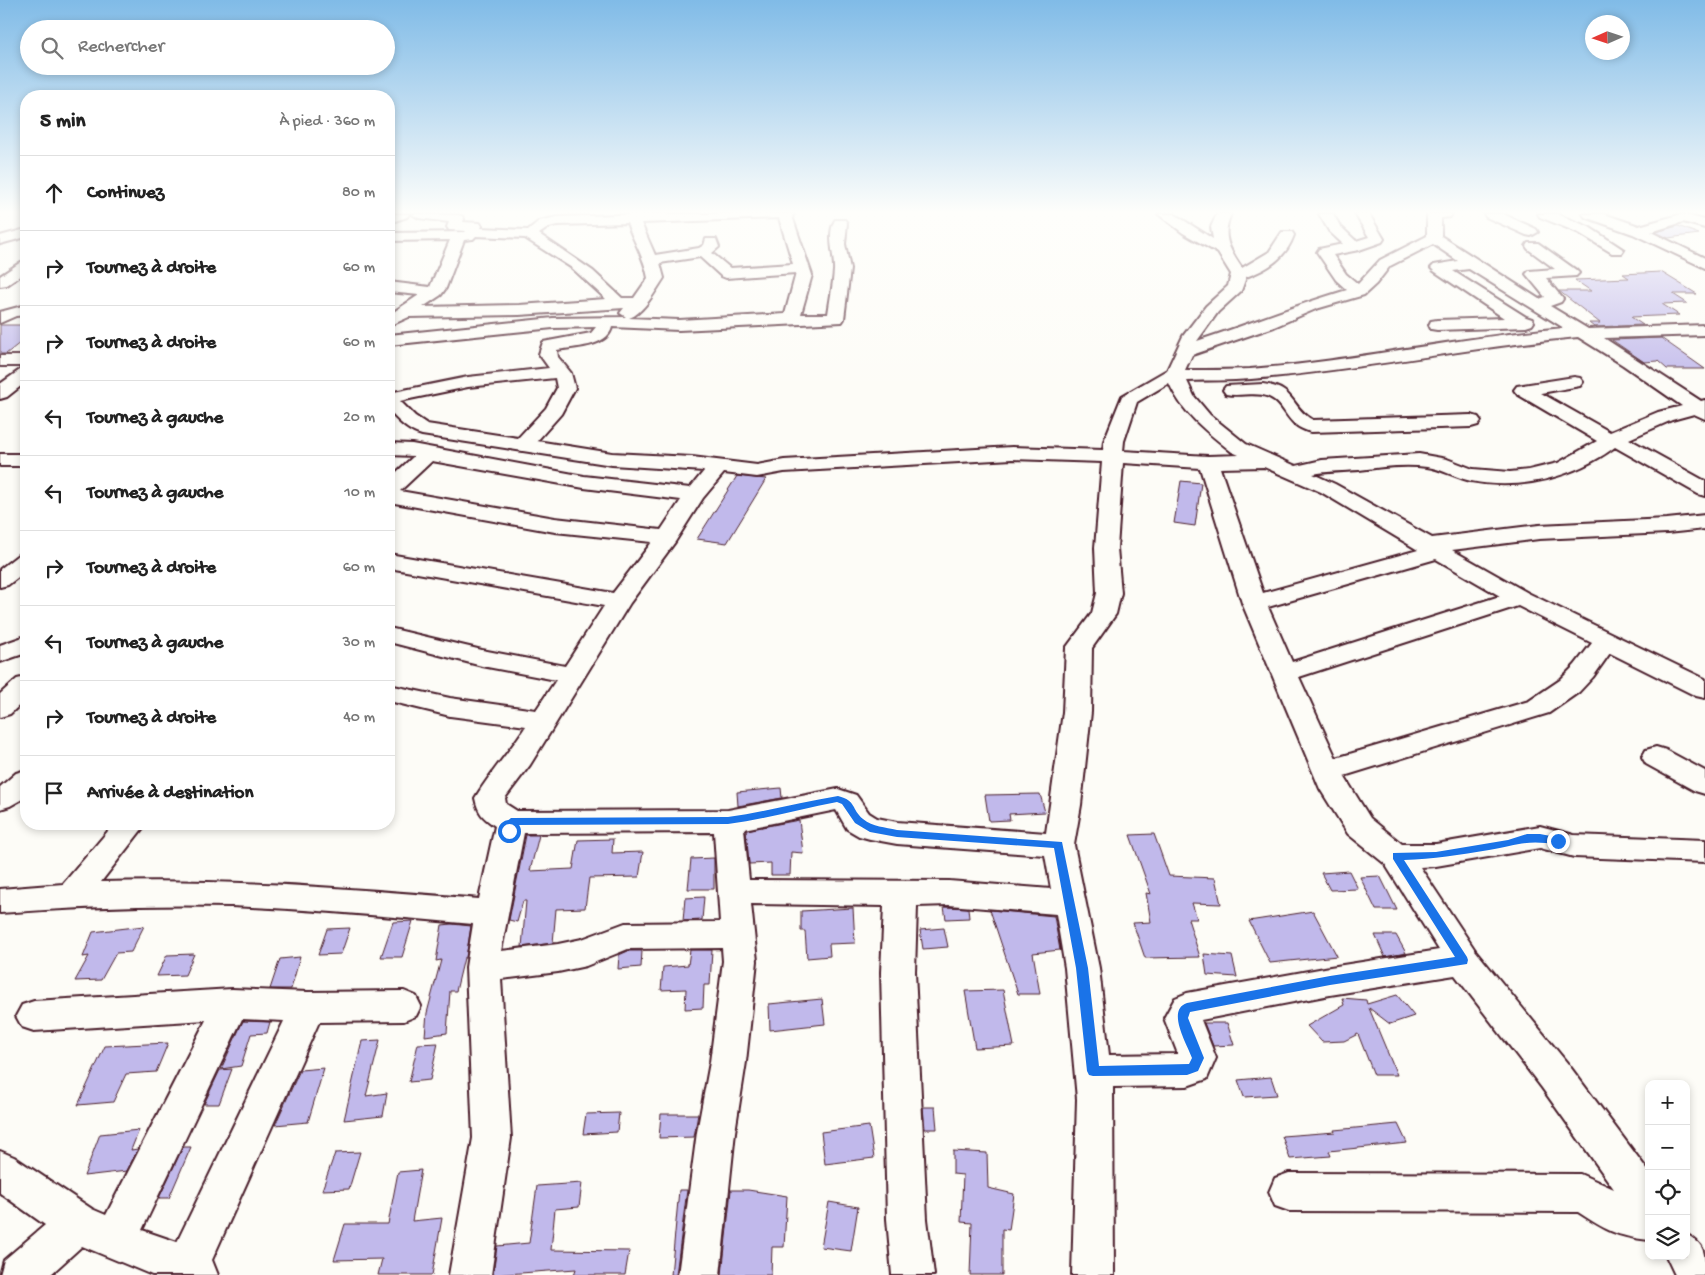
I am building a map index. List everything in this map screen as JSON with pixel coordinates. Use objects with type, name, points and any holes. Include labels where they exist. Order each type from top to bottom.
[{"type":"street","points":[[14,274],[2,282],[20,283]]},
{"type":"street","points":[[395,318],[435,292],[443,274]]},
{"type":"street","points":[[587,274],[609,292],[618,303]]},
{"type":"street","points":[[523,445],[554,410],[566,388],[561,372],[549,359],[548,346],[597,337],[612,322],[639,302],[656,278],[656,274]]},
{"type":"street","points":[[792,319],[803,282],[803,274]]},
{"type":"street","points":[[395,339],[546,323],[612,322],[679,325],[792,319],[836,319],[841,274]]},
{"type":"street","points":[[1239,274],[1235,288],[1212,309],[1191,336],[1179,373],[1203,419],[1239,448],[1264,461],[1328,488],[1431,549],[1520,598],[1705,690]]},
{"type":"street","points":[[1339,274],[1358,292]]},
{"type":"street","points":[[1093,1275],[1096,1099],[1082,968],[1059,845],[1066,805],[1077,712],[1079,648],[1104,614],[1109,593],[1106,548],[1114,441],[1129,400],[1138,392],[1179,373],[1268,323],[1310,306],[1358,292],[1377,274]]},
{"type":"street","points":[[1447,274],[1522,322]]},
{"type":"street","points":[[1486,274],[1584,333],[1702,409]]},
{"type":"street","points":[[1537,305],[1555,299],[1534,274],[1543,274]]},
{"type":"street","points":[[395,288],[435,292]]},
{"type":"street","points":[[406,312],[519,310],[639,302]]},
{"type":"street","points":[[0,318],[12,312],[20,311]]},
{"type":"street","points":[[1437,325],[1561,320]]},
{"type":"street","points":[[1179,373],[1254,382],[1404,355],[1522,337],[1584,333],[1705,330]]},
{"type":"street","points":[[0,361],[20,361]]},
{"type":"street","points":[[395,399],[468,382],[561,372]]},
{"type":"street","points":[[0,393],[20,378]]},
{"type":"street","points":[[1254,382],[1279,394],[1301,422],[1311,426],[1471,421]]},
{"type":"street","points":[[1574,382],[1523,390],[1705,490]]},
{"type":"street","points":[[395,405],[414,426],[422,429],[612,458],[757,470],[784,466],[913,460],[980,454],[1112,456],[1208,462],[1264,461]]},
{"type":"street","points":[[1293,474],[1318,466],[1393,461],[1427,461],[1474,476],[1519,478],[1540,475],[1580,462],[1613,440],[1665,416],[1702,409]]},
{"type":"street","points":[[395,482],[419,452],[422,429]]},
{"type":"street","points":[[395,450],[419,452],[584,482],[695,495]]},
{"type":"street","points":[[1208,462],[1254,603],[1335,789],[1360,826],[1396,856],[1463,960],[1555,1076],[1645,1200]]},
{"type":"street","points":[[719,466],[695,495],[667,537],[619,601],[520,758],[502,778],[490,798],[492,808],[511,822],[728,821],[752,818],[794,807],[838,799],[846,802],[858,821],[870,828],[897,833],[1059,845]]},
{"type":"street","points":[[395,497],[554,525],[667,537]]},
{"type":"street","points":[[1254,603],[1431,549],[1539,532],[1667,526],[1705,522]]},
{"type":"street","points":[[395,562],[619,601]]},
{"type":"street","points":[[0,580],[20,565]]},
{"type":"street","points":[[1284,673],[1520,598]]},
{"type":"street","points":[[395,636],[482,658],[572,675]]},
{"type":"street","points":[[1327,771],[1538,707],[1561,694],[1578,680],[1606,641]]},
{"type":"street","points":[[0,708],[20,690]]},
{"type":"street","points":[[395,694],[450,706],[543,720]]},
{"type":"street","points":[[1656,757],[1705,784]]},
{"type":"street","points":[[0,799],[12,793],[20,786]]},
{"type":"street","points":[[699,1275],[740,961],[728,821]]},
{"type":"street","points":[[470,1275],[492,1138],[483,967],[485,946],[511,822]]},
{"type":"street","points":[[72,895],[126,830]]},
{"type":"street","points":[[1396,856],[1436,855],[1540,837],[1574,846],[1705,851]]},
{"type":"street","points":[[734,892],[801,890],[901,894],[949,893],[1070,903]]},
{"type":"street","points":[[0,901],[72,895],[195,893],[493,913]]},
{"type":"street","points":[[901,894],[898,972],[907,1219],[913,1275]]},
{"type":"street","points":[[483,967],[558,958],[586,952],[625,936],[653,934],[737,935]]},
{"type":"street","points":[[1093,1071],[1187,1070],[1194,1068],[1198,1058],[1182,1018],[1183,1012],[1187,1008],[1330,980],[1463,960]]},
{"type":"street","points":[[116,1241],[232,1004]]},
{"type":"street","points":[[34,1016],[232,1004],[308,1007],[404,1006]]},
{"type":"street","points":[[0,1170],[78,1223],[116,1241],[192,1271],[308,1007]]},
{"type":"street","points":[[1289,1192],[1580,1194],[1588,1196],[1624,1218],[1645,1220]]},
{"type":"street","points":[[19,1275],[78,1223]]},
{"type":"street","points":[[1690,1260],[1702,1275]]},
{"type":"building","points":[[1623,274],[1663,274],[1697,294],[1673,294],[1687,303],[1662,304],[1679,315],[1631,317],[1643,325],[1594,327],[1589,323],[1600,323],[1559,291],[1591,291],[1575,280],[1629,278]]},
{"type":"building","points":[[0,325],[20,325],[20,343],[6,354],[0,354]]},
{"type":"building","points":[[1661,338],[1705,369],[1667,369],[1658,361],[1644,362],[1612,340]]},
{"type":"building","points":[[737,476],[766,479],[727,543],[697,539]]},
{"type":"building","points":[[1181,481],[1201,483],[1195,526],[1174,523]]},
{"type":"building","points":[[781,788],[782,798],[738,806],[737,792]]},
{"type":"building","points":[[1040,794],[1045,812],[1009,814],[1010,820],[989,821],[985,795]]},
{"type":"building","points":[[799,820],[803,853],[791,852],[790,875],[771,875],[771,863],[749,864],[746,830]]},
{"type":"building","points":[[1154,834],[1169,876],[1215,878],[1221,904],[1192,903],[1197,919],[1188,919],[1200,957],[1145,958],[1133,923],[1151,922],[1146,893],[1151,894],[1130,835]]},
{"type":"building","points":[[526,835],[539,835],[530,871],[573,869],[578,840],[613,839],[612,853],[643,852],[639,877],[589,878],[585,908],[556,909],[553,943],[522,947],[526,901],[523,901],[517,922],[509,920]]},
{"type":"building","points":[[714,858],[714,889],[688,889],[691,859]]},
{"type":"building","points":[[1349,871],[1358,889],[1330,890],[1321,873]]},
{"type":"building","points":[[1380,876],[1397,910],[1376,910],[1360,877]]},
{"type":"building","points":[[704,897],[702,920],[683,921],[685,898]]},
{"type":"building","points":[[944,907],[968,908],[969,918],[946,919]]},
{"type":"building","points":[[853,908],[855,943],[829,944],[830,956],[807,958],[805,931],[801,931],[801,911]]},
{"type":"building","points":[[990,910],[1054,916],[1060,950],[1033,953],[1040,994],[1018,994]]},
{"type":"building","points":[[1313,911],[1337,956],[1270,963],[1249,921]]},
{"type":"building","points":[[413,921],[402,957],[381,957],[393,922]]},
{"type":"building","points":[[442,925],[471,926],[466,958],[464,958],[456,991],[450,991],[447,1033],[425,1036],[427,1013],[441,960],[436,961]]},
{"type":"building","points":[[144,926],[131,952],[116,953],[101,980],[75,981],[89,956],[83,957],[93,932]]},
{"type":"building","points":[[350,928],[341,954],[318,955],[327,929]]},
{"type":"building","points":[[944,928],[948,947],[923,949],[920,930]]},
{"type":"building","points":[[1375,935],[1396,935],[1406,953],[1385,957]]},
{"type":"building","points":[[690,950],[712,950],[710,985],[704,985],[703,1008],[685,1009],[686,989],[661,990],[663,967],[688,965]]},
{"type":"building","points":[[628,951],[642,951],[641,967],[618,969],[619,955]]},
{"type":"building","points":[[194,954],[185,975],[157,976],[167,955]]},
{"type":"building","points":[[1204,954],[1232,956],[1237,977],[1207,975]]},
{"type":"building","points":[[300,957],[291,989],[270,989],[280,959]]},
{"type":"building","points":[[1003,990],[1014,1046],[975,1048],[965,991]]},
{"type":"building","points":[[1397,995],[1414,1016],[1390,1024],[1369,1008],[1397,1075],[1374,1075],[1358,1034],[1344,1041],[1322,1042],[1307,1026],[1344,1005],[1342,998],[1366,1000],[1367,1004]]},
{"type":"building","points":[[822,999],[825,1024],[770,1030],[769,1004]]},
{"type":"building","points":[[243,1021],[270,1022],[267,1033],[251,1034],[241,1066],[221,1069]]},
{"type":"building","points":[[1204,1023],[1227,1023],[1234,1045],[1213,1046]]},
{"type":"building","points":[[380,1040],[366,1096],[387,1093],[383,1116],[344,1120],[362,1041]]},
{"type":"building","points":[[168,1043],[156,1072],[126,1074],[113,1102],[78,1105],[105,1046]]},
{"type":"building","points":[[438,1043],[430,1080],[409,1082],[418,1044]]},
{"type":"building","points":[[324,1068],[308,1122],[275,1125],[300,1070]]},
{"type":"building","points":[[232,1069],[219,1104],[204,1104],[220,1070]]},
{"type":"building","points":[[1271,1077],[1277,1095],[1244,1097],[1238,1080]]},
{"type":"building","points":[[923,1107],[935,1107],[937,1129],[925,1129]]},
{"type":"building","points":[[619,1113],[617,1132],[583,1134],[586,1114]]},
{"type":"building","points":[[661,1114],[698,1114],[694,1137],[659,1138]]},
{"type":"building","points":[[1398,1124],[1407,1143],[1329,1151],[1331,1156],[1290,1159],[1282,1136],[1335,1132],[1334,1130]]},
{"type":"building","points":[[869,1126],[874,1158],[825,1164],[821,1132]]},
{"type":"building","points":[[139,1130],[131,1150],[138,1149],[127,1171],[84,1176],[100,1134]]},
{"type":"building","points":[[183,1147],[191,1147],[169,1198],[159,1198]]},
{"type":"building","points":[[953,1151],[987,1153],[988,1188],[1014,1194],[1009,1230],[1002,1229],[1002,1275],[970,1275],[972,1223],[961,1222],[963,1175],[953,1174]]},
{"type":"building","points":[[360,1152],[349,1189],[322,1190],[335,1153]]},
{"type":"building","points":[[421,1170],[412,1221],[442,1218],[432,1275],[378,1275],[382,1259],[334,1260],[345,1224],[388,1224],[398,1172]]},
{"type":"building","points":[[582,1183],[579,1207],[555,1209],[551,1250],[629,1251],[625,1275],[574,1275],[576,1269],[493,1275],[497,1246],[529,1243],[537,1186]]},
{"type":"building","points":[[679,1190],[687,1190],[676,1275],[671,1275]]},
{"type":"building","points":[[731,1190],[748,1190],[787,1196],[784,1247],[772,1247],[771,1275],[722,1275]]},
{"type":"building","points":[[829,1202],[858,1207],[851,1251],[821,1247]]},
{"type":"route","points":[[509,831],[511,822],[728,821],[752,818],[771,812],[838,799],[846,802],[858,821],[870,828],[897,833],[1059,845],[1082,968],[1093,1071],[1187,1070],[1194,1068],[1198,1058],[1182,1018],[1183,1012],[1187,1008],[1330,980],[1463,960],[1396,856],[1436,855],[1458,852],[1527,838],[1540,837],[1558,841]]}]
